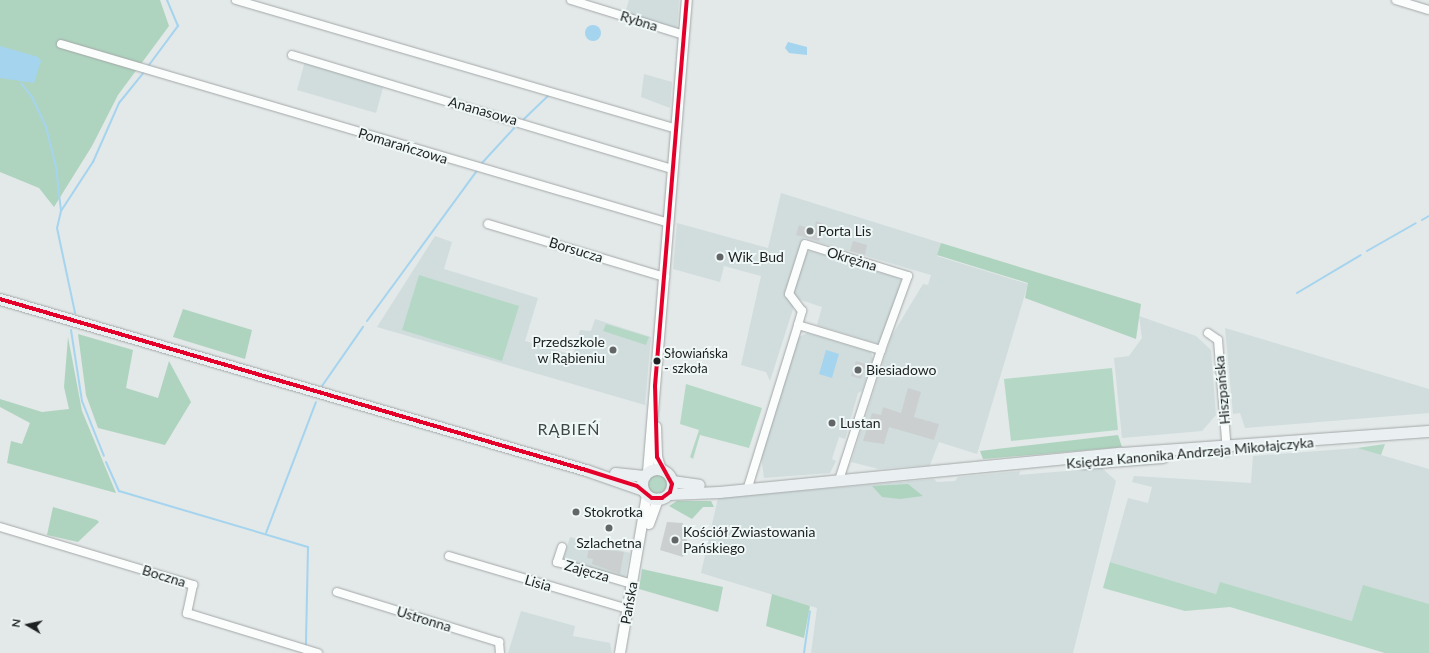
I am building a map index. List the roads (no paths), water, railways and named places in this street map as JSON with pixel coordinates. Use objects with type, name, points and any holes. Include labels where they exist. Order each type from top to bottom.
[{"type":"main road","points":[[0,299],[586,470],[658,499],[669,494],[672,481],[661,470],[646,474],[586,470]]},
{"type":"main road","name":"Księdza Kanonika Andrzeja Mikołajczyka","points":[[669,494],[719,492],[748,487],[1429,431]]},
{"type":"main road","points":[[645,493],[646,474]]},
{"type":"main road","name":"Księdza Kanonika Andrzeja Mikołajczyka","points":[[672,481],[748,487]]},
{"type":"street","points":[[236,0],[676,130]]},
{"type":"street","name":"Rybna","points":[[571,0],[684,35]]},
{"type":"street","points":[[646,474],[665,277],[687,0]]},
{"type":"street","points":[[1396,0],[1429,10]]},
{"type":"street","name":"Pomarańczowa","points":[[60,44],[669,223]]},
{"type":"street","name":"Ananasowa","points":[[292,55],[673,168]]},
{"type":"street","name":"Borsucza","points":[[488,224],[665,277]]},
{"type":"street","name":"Okrężna","points":[[748,487],[802,312],[789,294],[805,244],[908,276],[880,350],[839,480]]},
{"type":"street","points":[[798,325],[880,350]]},
{"type":"street","name":"Hiszpańska","points":[[1208,333],[1218,340],[1227,448]]},
{"type":"street","points":[[655,386],[657,457],[661,470]]},
{"type":"street","name":"Pańska","points":[[620,653],[638,554],[645,493]]},
{"type":"street","name":"Pańska","points":[[638,554],[658,499]]},
{"type":"street","name":"Boczna","points":[[0,527],[193,585],[186,613],[318,653]]},
{"type":"street","name":"Zajęcza","points":[[562,547],[558,562],[632,584]]},
{"type":"street","name":"Lisia","points":[[448,556],[628,610]]},
{"type":"street","name":"Ustronna","points":[[338,592],[499,642],[500,653]]},
{"type":"water","points":[[593,25],[600,30],[601,33],[596,40],[593,41],[586,36],[585,33],[590,26]]},
{"type":"water","points":[[788,42],[807,47],[807,55],[789,53],[785,48]]},
{"type":"water","points":[[0,46],[38,57],[41,61],[34,83],[0,78]]},
{"type":"water","points":[[826,350],[839,354],[832,378],[819,374]]},
{"type":"waterway","points":[[149,65],[178,26],[167,0]]},
{"type":"waterway","points":[[61,211],[93,162],[119,103],[144,72]]},
{"type":"waterway","points":[[21,83],[32,97],[46,127],[56,167],[61,211],[57,228],[75,313]]},
{"type":"waterway","points":[[524,119],[549,95]]},
{"type":"waterway","points":[[482,163],[516,126]]},
{"type":"waterway","points":[[367,321],[476,172]]},
{"type":"waterway","points":[[1422,220],[1429,216]]},
{"type":"waterway","points":[[1367,251],[1416,223]]},
{"type":"waterway","points":[[1297,293],[1361,255]]},
{"type":"waterway","points":[[322,386],[363,327]]},
{"type":"waterway","points":[[71,330],[82,401],[104,456]]},
{"type":"waterway","points":[[266,533],[316,402]]},
{"type":"waterway","points":[[106,462],[119,491],[308,547],[306,645]]},
{"type":"waterway","points":[[804,653],[810,611]]},
{"type":"place","name":"Porta Lis","points":[[810,231]]},
{"type":"place","name":"Wik_Bud","points":[[720,257]]},
{"type":"place","name":"Przedszkole w Rąbieniu","points":[[613,350]]},
{"type":"place","name":"Słowiańska - szkoła","points":[[657,361]]},
{"type":"place","name":"Biesiadowo","points":[[858,370]]},
{"type":"place","name":"Lustan","points":[[832,423]]},
{"type":"place","name":"Stokrotka","points":[[576,512]]},
{"type":"place","name":"Szlachetna","points":[[609,528]]},
{"type":"place","name":"Kościół Zwiastowania Pańskiego","points":[[675,540]]},
{"type":"district","name":"RĄBIEŃ","points":[[569,429]]}]
